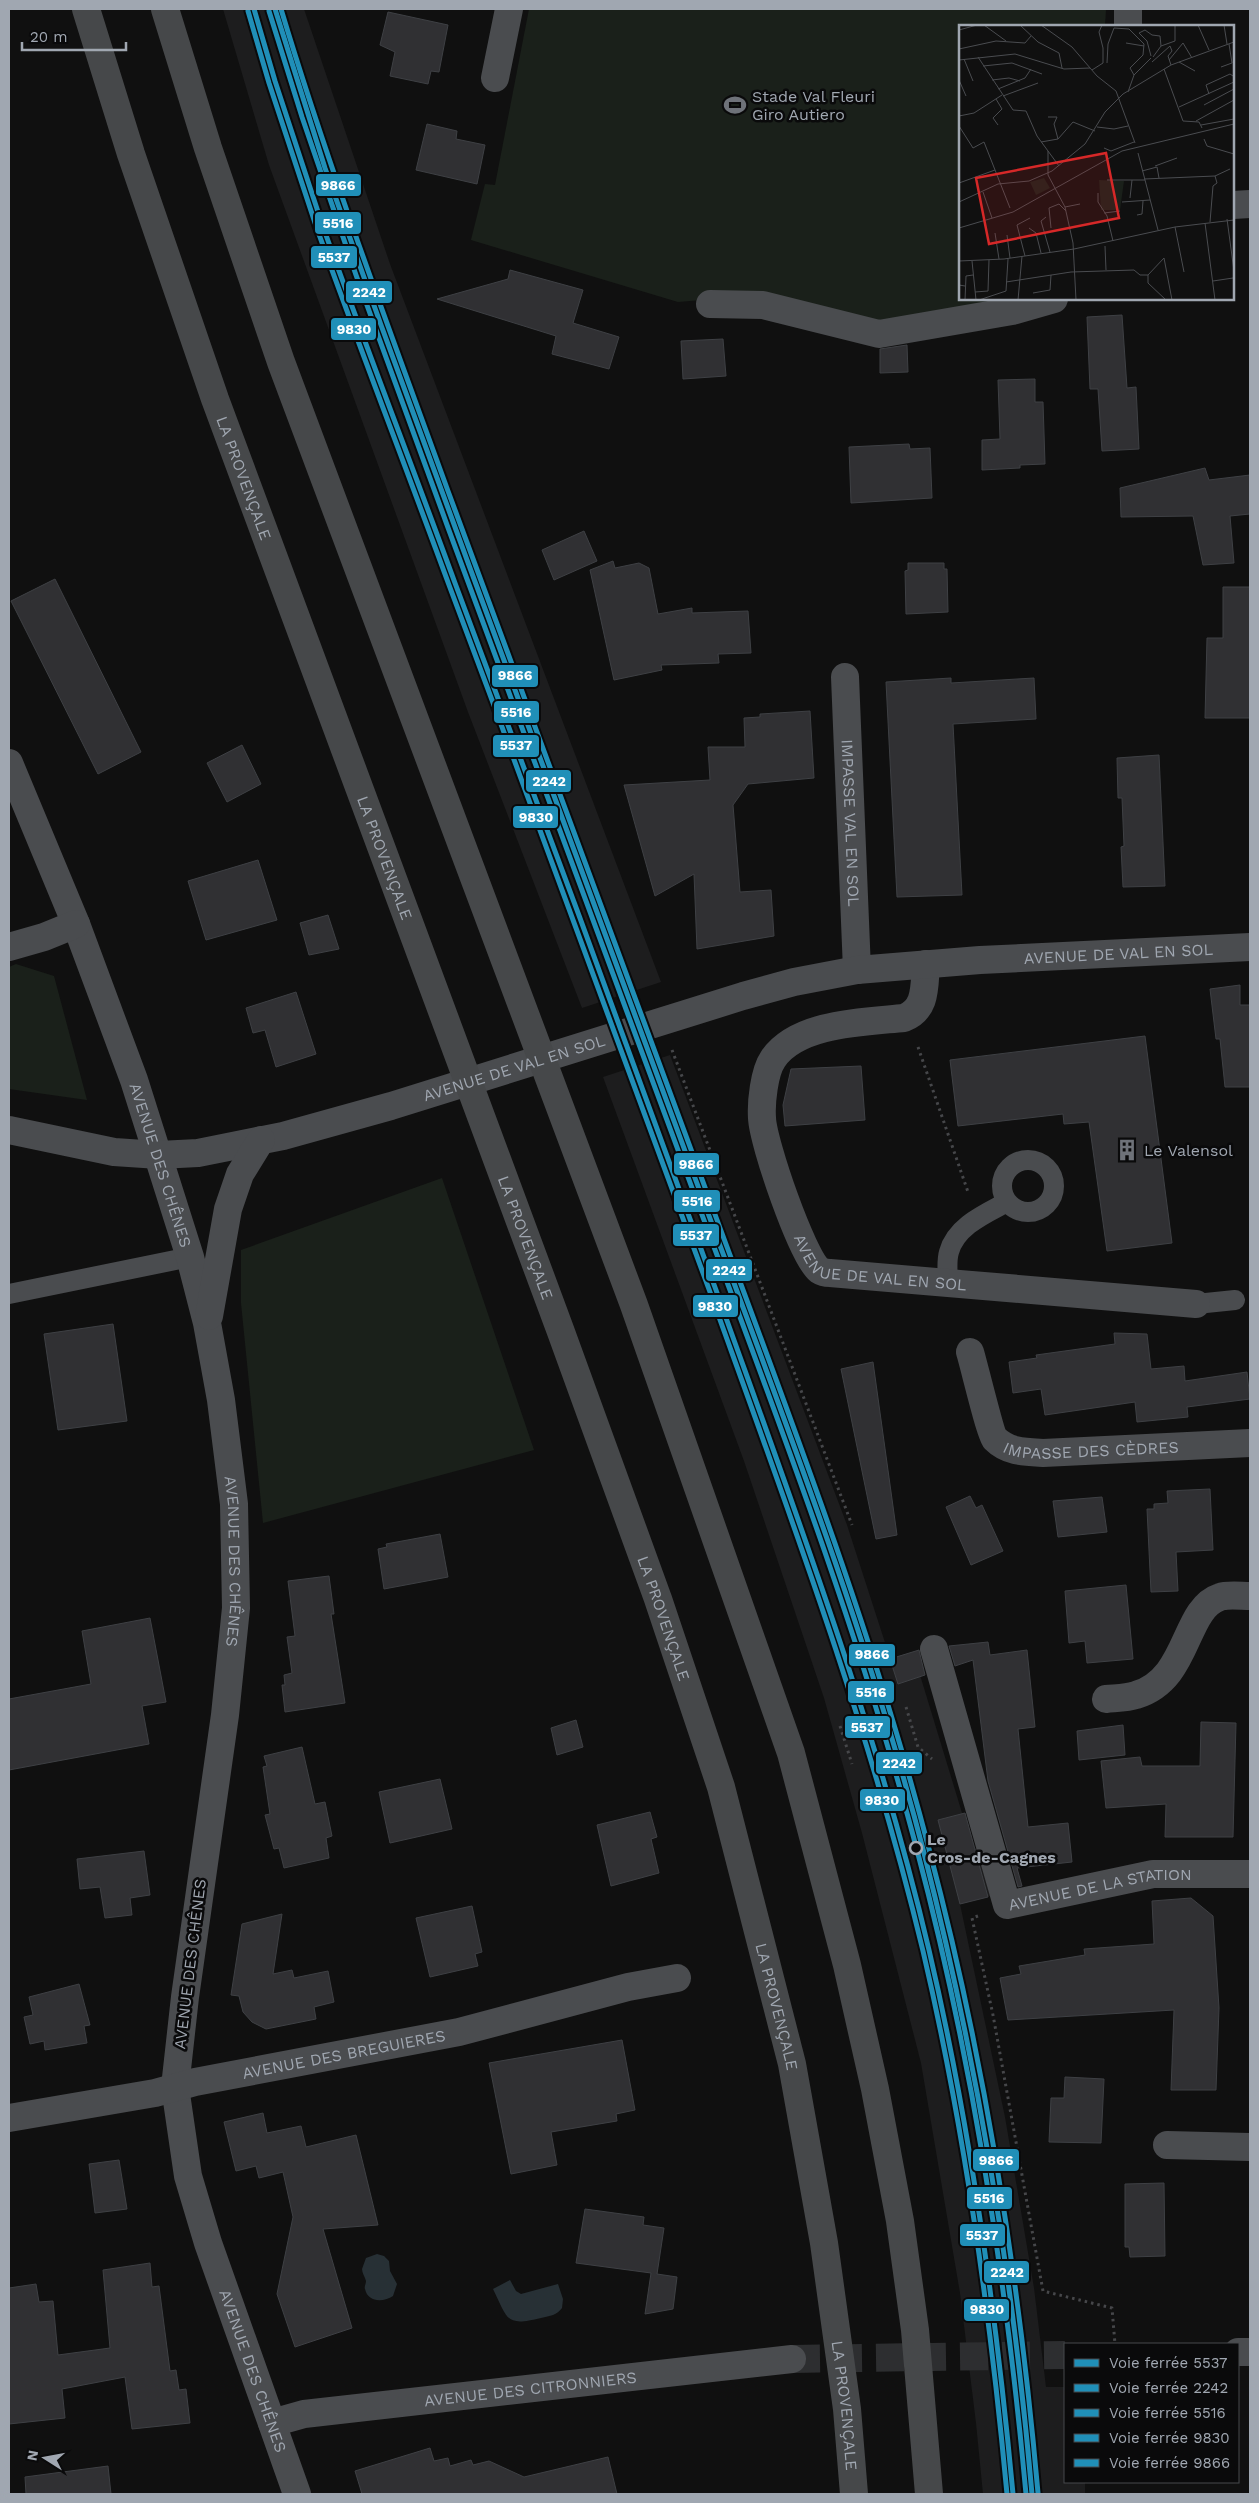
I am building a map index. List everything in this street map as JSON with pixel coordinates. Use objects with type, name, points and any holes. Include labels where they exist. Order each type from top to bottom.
[{"type":"highway","name":"LA PROVENÇALE","points":[[86,9],[131,154],[215,400],[562,1332],[658,1599],[721,1787],[792,2064],[824,2243],[847,2409],[854,2494]]},
{"type":"highway","points":[[165,9],[208,148],[281,362],[627,1287],[730,1574],[791,1753],[847,1965],[875,2089],[898,2212],[915,2330],[930,2494]]},
{"type":"street","points":[[495,78],[509,9]]},
{"type":"street","points":[[1128,9],[1128,25]]},
{"type":"street","points":[[1234,205],[1250,204]]},
{"type":"street","points":[[710,304],[763,305],[879,334],[1012,311],[1050,300]]},
{"type":"street","name":"IMPASSE VAL EN SOL","points":[[845,677],[857,970]]},
{"type":"street","name":"AVENUE DES CHÊNES","points":[[9,763],[76,924],[134,1080],[190,1257],[207,1323],[230,1467],[236,1531],[236,1608],[225,1715],[186,1988],[175,2087],[188,2176],[208,2243],[297,2494]]},
{"type":"street","points":[[9,947],[44,937],[76,924]]},
{"type":"street","name":"AVENUE DE VAL EN SOL","points":[[9,1130],[114,1152],[159,1155],[198,1153],[261,1140],[391,1106],[743,996],[794,982],[857,970],[926,964],[1250,946]]},
{"type":"street","points":[[912,1015],[919,1009],[923,1000],[926,964]]},
{"type":"street","name":"AVENUE DE VAL EN SOL","points":[[912,1015],[904,1018],[822,1028],[795,1039],[773,1059],[762,1094],[762,1119],[769,1156],[805,1248],[820,1271],[948,1284],[1196,1304]]},
{"type":"street","points":[[207,1323],[228,1209],[240,1174],[261,1140]]},
{"type":"street","name":"IMPASSE DES CÈDRES","points":[[970,1352],[994,1438],[1008,1448],[1019,1452],[1042,1453],[1250,1443]]},
{"type":"street","points":[[1106,1699],[1136,1696],[1157,1685],[1171,1672],[1203,1608],[1220,1597],[1250,1596]]},
{"type":"street","name":"AVENUE DE LA STATION","points":[[934,1648],[1007,1905],[1153,1874],[1250,1874]]},
{"type":"street","name":"AVENUE DES BREGUIERES","points":[[9,2118],[460,2032],[628,1987],[677,1978]]},
{"type":"street","points":[[1167,2145],[1250,2147]]},
{"type":"street","name":"AVENUE DES CITRONNIERS","points":[[272,2423],[304,2414],[792,2360]]},
{"type":"lane","points":[[948,1284],[948,1254],[952,1244],[964,1228],[1007,1202]]},
{"type":"lane","points":[[9,1294],[190,1257]]},
{"type":"lane","name":"AVENUE DE VAL EN SOL","points":[[1196,1304],[1235,1300]]},
{"type":"path","points":[[912,1015],[914,1034],[977,1219]]},
{"type":"path","points":[[671,1048],[852,1525]]},
{"type":"path","points":[[906,1707],[918,1747],[932,1760]]},
{"type":"path","points":[[840,1726],[852,1764]]},
{"type":"path","points":[[1007,1905],[972,1918],[993,2015],[1043,2291],[1112,2308],[1115,2343]]},
{"type":"shaded area","points":[[223,9],[304,9],[390,264],[661,982],[582,1008],[468,712],[269,165]]},
{"type":"shaded area","name":"Stade Val Fleuri Giro Autiero","points":[[529,9],[1106,9],[1105,25],[959,25],[959,300],[1027,300],[877,323],[749,296],[678,302],[471,240],[485,184],[495,185]]},
{"type":"shaded area","points":[[16,964],[54,976],[87,1100],[9,1089],[9,967]]},
{"type":"shaded area","points":[[670,1055],[847,1525],[890,1658],[913,1652],[973,1849],[978,1848],[990,1896],[960,1904],[1005,2117],[1034,2288],[1046,2387],[1064,2387],[1064,2483],[1085,2483],[1085,2494],[983,2494],[960,2293],[921,2063],[862,1833],[824,1698],[744,1461],[603,1077]]},
{"type":"shaded area","points":[[442,1178],[534,1450],[263,1523],[241,1303],[241,1250]]},
{"type":"shaded area","points":[[377,2254],[384,2256],[389,2261],[390,2271],[397,2284],[393,2296],[381,2300],[369,2297],[362,2272],[366,2258]]},
{"type":"shaded area","points":[[510,2280],[516,2291],[521,2294],[558,2284],[563,2299],[562,2308],[553,2315],[529,2321],[514,2321],[505,2314],[493,2289]]},
{"type":"building","points":[[388,12],[448,25],[439,72],[431,71],[428,84],[390,76],[395,52],[380,45]]},
{"type":"building","points":[[427,124],[457,131],[456,139],[485,145],[477,184],[416,170]]},
{"type":"building","points":[[510,270],[583,290],[573,323],[619,337],[609,369],[552,354],[556,336],[437,299],[508,279]]},
{"type":"building","points":[[1122,315],[1127,388],[1136,387],[1139,449],[1102,451],[1098,389],[1090,389],[1087,317]]},
{"type":"building","points":[[723,339],[726,376],[683,379],[681,341]]},
{"type":"building","points":[[907,345],[908,372],[880,373],[880,349]]},
{"type":"building","points":[[1035,379],[1035,402],[1043,402],[1045,464],[1020,465],[1020,468],[982,470],[982,440],[1000,439],[998,380]]},
{"type":"building","points":[[909,444],[910,449],[930,448],[932,498],[851,503],[849,447]]},
{"type":"building","points":[[1205,468],[1209,480],[1250,475],[1250,514],[1230,516],[1234,563],[1203,565],[1193,516],[1121,517],[1120,488]]},
{"type":"building","points":[[584,531],[597,561],[554,580],[542,550]]},
{"type":"building","points":[[613,561],[615,568],[639,563],[649,568],[658,614],[692,608],[692,613],[748,611],[751,653],[718,654],[719,663],[661,665],[662,670],[614,680],[590,570]]},
{"type":"building","points":[[908,563],[944,563],[944,569],[947,569],[948,612],[906,614],[905,571],[908,570]]},
{"type":"building","points":[[55,579],[141,752],[98,774],[11,601]]},
{"type":"building","points":[[1223,587],[1250,587],[1250,718],[1205,718],[1207,638],[1223,638]]},
{"type":"building","points":[[951,678],[951,683],[1034,678],[1036,719],[953,724],[962,895],[897,897],[886,682]]},
{"type":"building","points":[[810,711],[814,778],[748,784],[733,805],[740,892],[771,890],[774,936],[697,949],[694,874],[655,896],[624,785],[710,780],[708,747],[745,747],[744,718],[760,717],[760,714]]},
{"type":"building","points":[[242,745],[261,784],[227,802],[207,763]]},
{"type":"building","points":[[1159,755],[1165,886],[1123,887],[1121,847],[1124,846],[1122,798],[1118,798],[1117,758]]},
{"type":"building","points":[[258,860],[277,920],[206,940],[188,881]]},
{"type":"building","points":[[328,915],[339,949],[309,955],[300,923]]},
{"type":"building","points":[[1240,985],[1240,1005],[1250,1005],[1250,1087],[1225,1087],[1220,1039],[1216,1039],[1210,989]]},
{"type":"building","points":[[296,992],[316,1054],[276,1067],[265,1030],[253,1033],[246,1008]]},
{"type":"building","name":"Le Valensol","points":[[1145,1036],[1172,1243],[1107,1251],[1089,1122],[1064,1124],[1063,1114],[958,1126],[950,1060]]},
{"type":"building","points":[[861,1066],[865,1120],[785,1126],[783,1105],[791,1069]]},
{"type":"building","points":[[113,1324],[127,1421],[58,1430],[44,1334]]},
{"type":"building","points":[[1114,1333],[1147,1334],[1151,1369],[1184,1366],[1185,1381],[1247,1372],[1250,1399],[1187,1407],[1188,1417],[1137,1422],[1135,1402],[1045,1415],[1041,1389],[1013,1393],[1009,1362],[1037,1358],[1036,1355],[1115,1344]]},
{"type":"building","points":[[873,1362],[897,1535],[876,1539],[841,1369]]},
{"type":"building","points":[[1210,1489],[1213,1550],[1176,1552],[1178,1591],[1151,1592],[1147,1509],[1154,1509],[1154,1504],[1168,1503],[1167,1491]]},
{"type":"building","points":[[970,1496],[976,1508],[982,1505],[1003,1551],[971,1565],[946,1507]]},
{"type":"building","points":[[1102,1497],[1107,1532],[1058,1537],[1053,1501]]},
{"type":"building","points":[[440,1534],[448,1577],[384,1589],[378,1549],[387,1547],[386,1544]]},
{"type":"building","points":[[329,1576],[334,1614],[331,1614],[345,1703],[285,1712],[282,1685],[285,1685],[284,1675],[292,1673],[287,1637],[295,1636],[288,1581]]},
{"type":"building","points":[[1126,1585],[1133,1659],[1087,1663],[1085,1641],[1069,1643],[1065,1591]]},
{"type":"building","points":[[150,1618],[166,1702],[142,1706],[149,1744],[9,1770],[9,1699],[91,1684],[82,1631]]},
{"type":"building","points":[[988,1642],[990,1655],[1027,1650],[1035,1727],[1018,1729],[1028,1827],[1068,1823],[1072,1862],[1017,1868],[1022,1886],[1018,1887],[988,1781],[973,1660],[955,1666],[949,1646]]},
{"type":"building","points":[[919,1650],[925,1675],[898,1684],[890,1659]]},
{"type":"building","points":[[576,1720],[583,1747],[557,1755],[551,1728]]},
{"type":"building","points":[[1201,1722],[1236,1723],[1233,1837],[1165,1837],[1166,1804],[1106,1808],[1101,1761],[1140,1757],[1142,1766],[1200,1766]]},
{"type":"building","points":[[1123,1725],[1125,1755],[1079,1760],[1077,1731]]},
{"type":"building","points":[[302,1747],[315,1804],[325,1802],[332,1836],[326,1838],[329,1858],[284,1868],[279,1848],[274,1849],[265,1815],[270,1814],[263,1767],[267,1766],[264,1756]]},
{"type":"building","points":[[440,1779],[452,1829],[390,1843],[379,1792]]},
{"type":"building","points":[[650,1812],[657,1837],[651,1839],[659,1873],[611,1886],[597,1825]]},
{"type":"building","points":[[965,1813],[988,1897],[960,1904],[938,1820]]},
{"type":"building","points":[[144,1851],[150,1895],[130,1898],[132,1915],[105,1918],[100,1887],[80,1889],[77,1859]]},
{"type":"building","points":[[1191,1898],[1213,1916],[1219,2008],[1216,2090],[1171,2090],[1174,2010],[1008,2020],[1000,1978],[1021,1974],[1019,1966],[1085,1955],[1084,1949],[1154,1944],[1152,1901]]},
{"type":"building","points":[[472,1906],[482,1952],[475,1954],[478,1966],[430,1977],[416,1918]]},
{"type":"building","points":[[282,1914],[273,1974],[292,1970],[294,1978],[328,1971],[334,2002],[314,2007],[316,2019],[266,2029],[252,2022],[243,2012],[239,1996],[231,1995],[242,1924]]},
{"type":"building","points":[[79,1984],[90,2025],[84,2026],[87,2043],[45,2050],[44,2041],[30,2044],[24,2017],[33,2015],[29,1997]]},
{"type":"building","points":[[622,2040],[635,2110],[616,2114],[617,2121],[551,2132],[557,2165],[511,2174],[489,2063]]},
{"type":"building","points":[[1065,2077],[1104,2079],[1101,2143],[1049,2142],[1051,2098],[1064,2098]]},
{"type":"building","points":[[263,2113],[267,2133],[301,2126],[306,2147],[356,2135],[378,2225],[323,2229],[352,2328],[295,2347],[277,2294],[293,2217],[283,2172],[259,2178],[256,2166],[236,2171],[224,2122]]},
{"type":"building","points":[[119,2160],[127,2209],[95,2213],[89,2164]]},
{"type":"building","points":[[1164,2183],[1165,2256],[1130,2257],[1129,2247],[1125,2247],[1125,2184]]},
{"type":"building","points":[[585,2209],[644,2217],[643,2225],[664,2228],[657,2274],[677,2277],[673,2309],[645,2314],[651,2273],[576,2263]]},
{"type":"building","points":[[150,2263],[152,2287],[159,2286],[170,2371],[176,2370],[179,2390],[186,2389],[190,2423],[132,2429],[125,2377],[62,2389],[65,2418],[9,2424],[9,2288],[36,2284],[39,2302],[53,2301],[58,2355],[110,2348],[103,2270]]},
{"type":"building","points":[[430,2448],[434,2461],[448,2458],[450,2466],[471,2460],[473,2465],[489,2461],[524,2477],[608,2457],[617,2494],[362,2494],[355,2471]]},
{"type":"building","points":[[108,2466],[111,2494],[26,2494],[25,2477]]},
{"type":"tunnel","points":[[792,2359],[1064,2355]]},
{"type":"rail line","name":"5537","points":[[254,9],[275,81],[322,224],[652,1113],[804,1535],[859,1700],[908,1866],[944,2017],[970,2153],[990,2289],[1013,2494]]},
{"type":"rail line","name":"2242","points":[[275,9],[325,168],[381,325],[779,1405],[872,1672],[924,1853],[961,2012],[977,2091],[1004,2251],[1015,2332],[1032,2494]]},
{"type":"rail line","name":"9866","points":[[281,9],[340,191],[383,311],[549,768],[805,1459],[884,1691],[929,1849],[949,1928],[983,2088],[1010,2250],[1021,2330],[1038,2493]]},
{"type":"rail line","name":"9830","points":[[248,11],[269,83],[316,226],[769,1455],[826,1618],[878,1784],[902,1867],[923,1951],[964,2153],[993,2358],[1007,2494]]},
{"type":"rail line","name":"5516","points":[[269,11],[302,117],[356,275],[770,1398],[834,1577],[891,1758],[937,1929],[971,2089],[997,2251],[1018,2413],[1026,2494]]},
{"type":"place","name":"Stade Val Fleuri Giro Autiero","points":[[735,105]]},
{"type":"place","name":"Le Valensol","points":[[1127,1150]]},
{"type":"place","name":"Le Cros-de-Cagnes","points":[[916,1848]]}]
